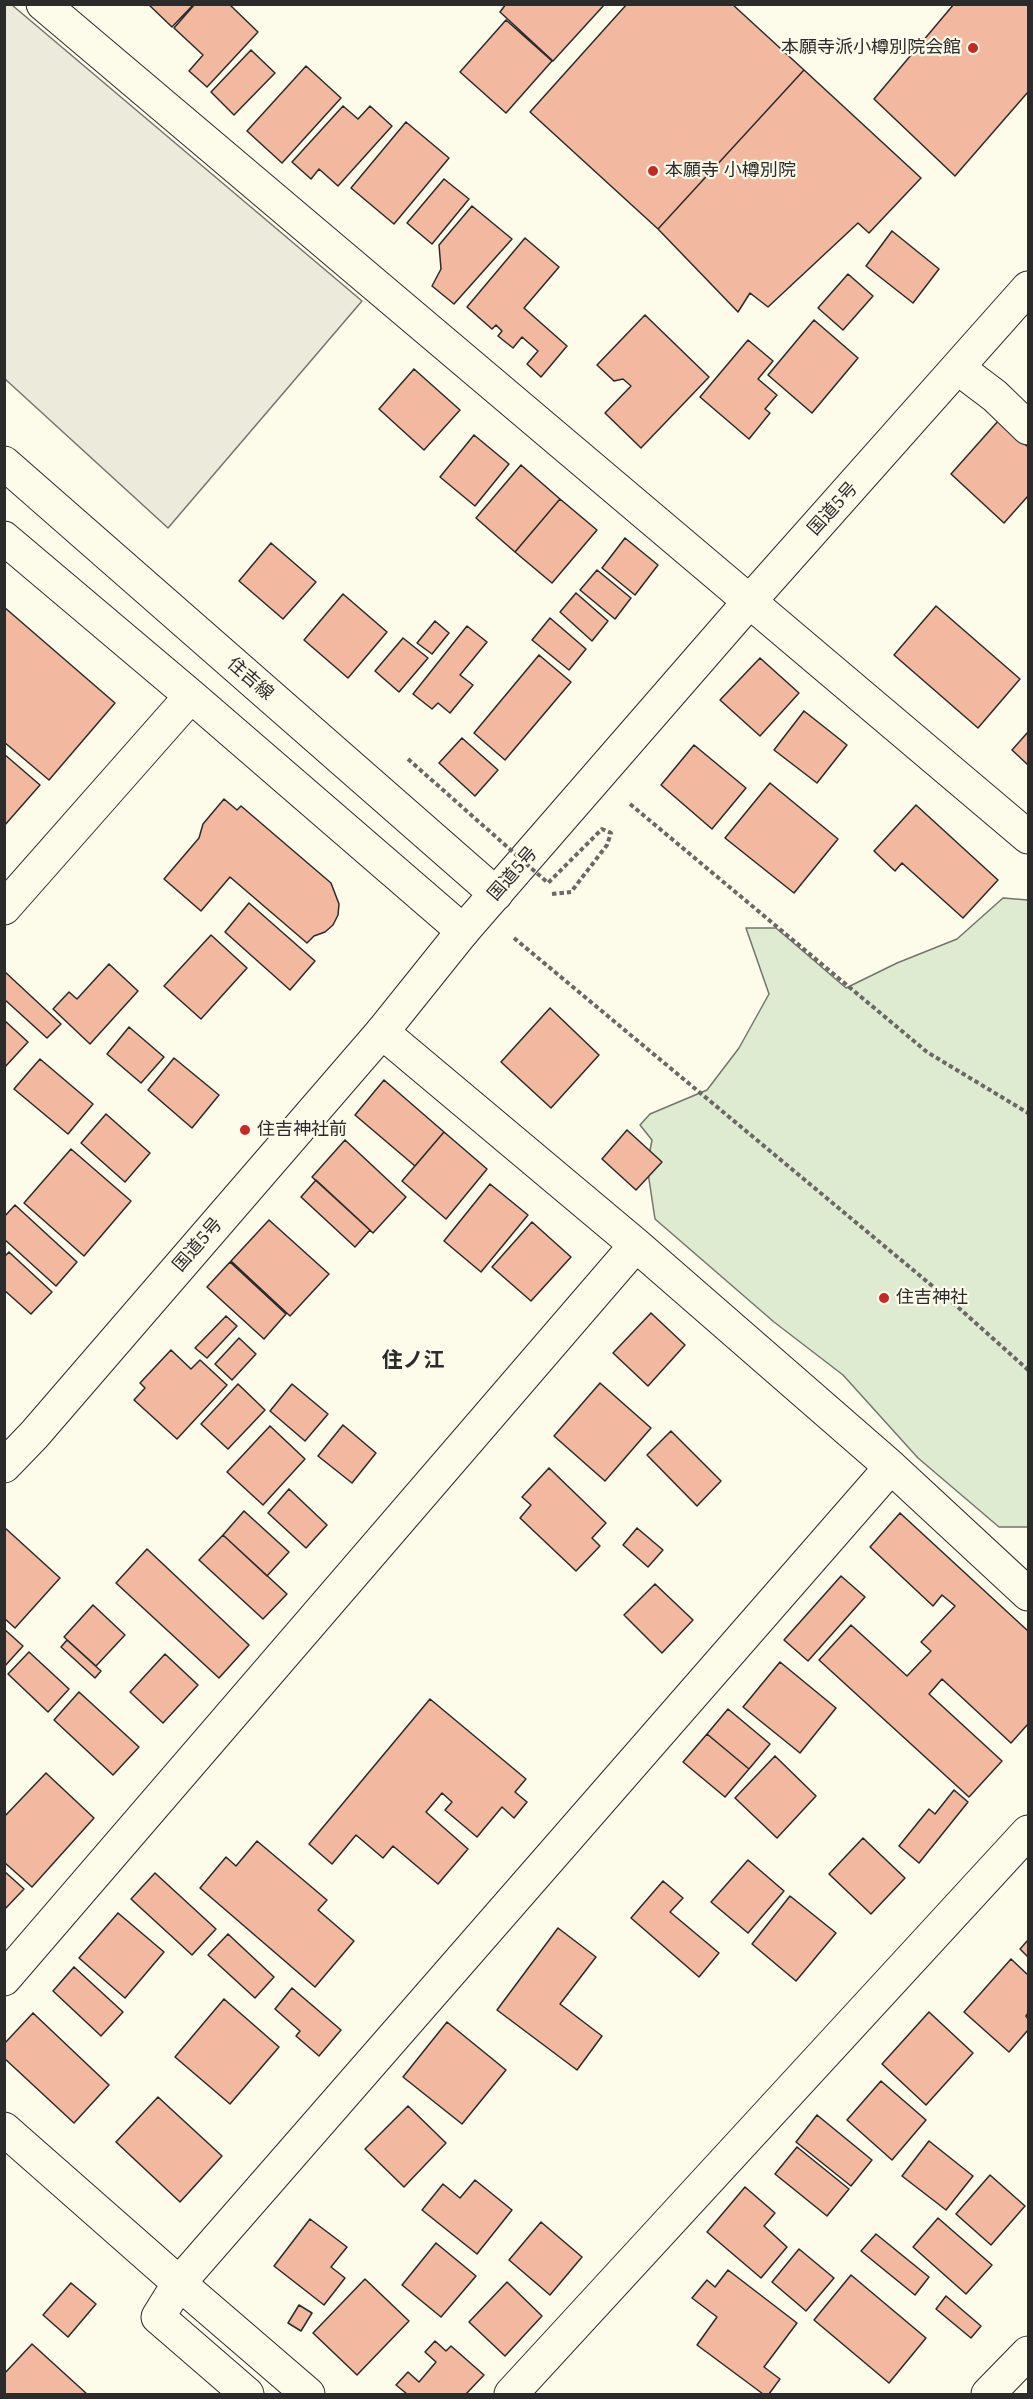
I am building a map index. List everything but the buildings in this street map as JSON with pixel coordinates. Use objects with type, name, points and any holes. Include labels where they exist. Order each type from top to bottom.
[{"type":"main road","points":[[43,4],[1029,837]]},
{"type":"main road","name":"国道5号","points":[[4,1466],[34,1435],[382,1032],[464,931],[749,602],[1029,288]]},
{"type":"main road","points":[[958,368],[994,396],[1029,428]]},
{"type":"main road","name":"住吉線","points":[[4,464],[496,894]]},
{"type":"main road","points":[[4,538],[192,696],[464,931]]},
{"type":"main road","points":[[4,908],[192,696]]},
{"type":"main road","points":[[382,1032],[636,1245],[891,1467],[1029,1594]]},
{"type":"main road","points":[[4,1979],[636,1245]]},
{"type":"main road","points":[[247,2394],[158,2317],[179,2283],[891,1467]]},
{"type":"main road","points":[[511,2394],[1029,1832]]},
{"type":"main road","points":[[4,2129],[308,2394]]},
{"type":"main road","points":[[988,2394],[1029,2353]]},
{"type":"path","points":[[408,759],[548,883],[602,829],[610,833],[607,845],[571,892],[552,894]]},
{"type":"path","points":[[630,804],[927,1052],[1029,1113]]},
{"type":"path","points":[[514,938],[952,1302],[1029,1370]]},
{"type":"green space","name":"住吉神社","points":[[1003,898],[1028,900],[1028,1527],[999,1527],[918,1458],[843,1375],[774,1322],[655,1219],[647,1166],[652,1140],[640,1125],[650,1114],[707,1090],[739,1048],[769,994],[746,928],[776,928],[846,988],[897,963],[957,939]]},
{"type":"shaded area","points":[[4,5],[12,5],[362,301],[168,528],[5,379]]},
{"type":"place","name":"本願寺派小樽別院会館","points":[[973,48]]},
{"type":"place","name":"本願寺 小樽別院","points":[[653,171]]},
{"type":"place","name":"住吉神社前","points":[[245,1130]]},
{"type":"place","name":"住吉神社","points":[[884,1298]]},
{"type":"district","name":"住ノ江","points":[[413,1361]]}]
